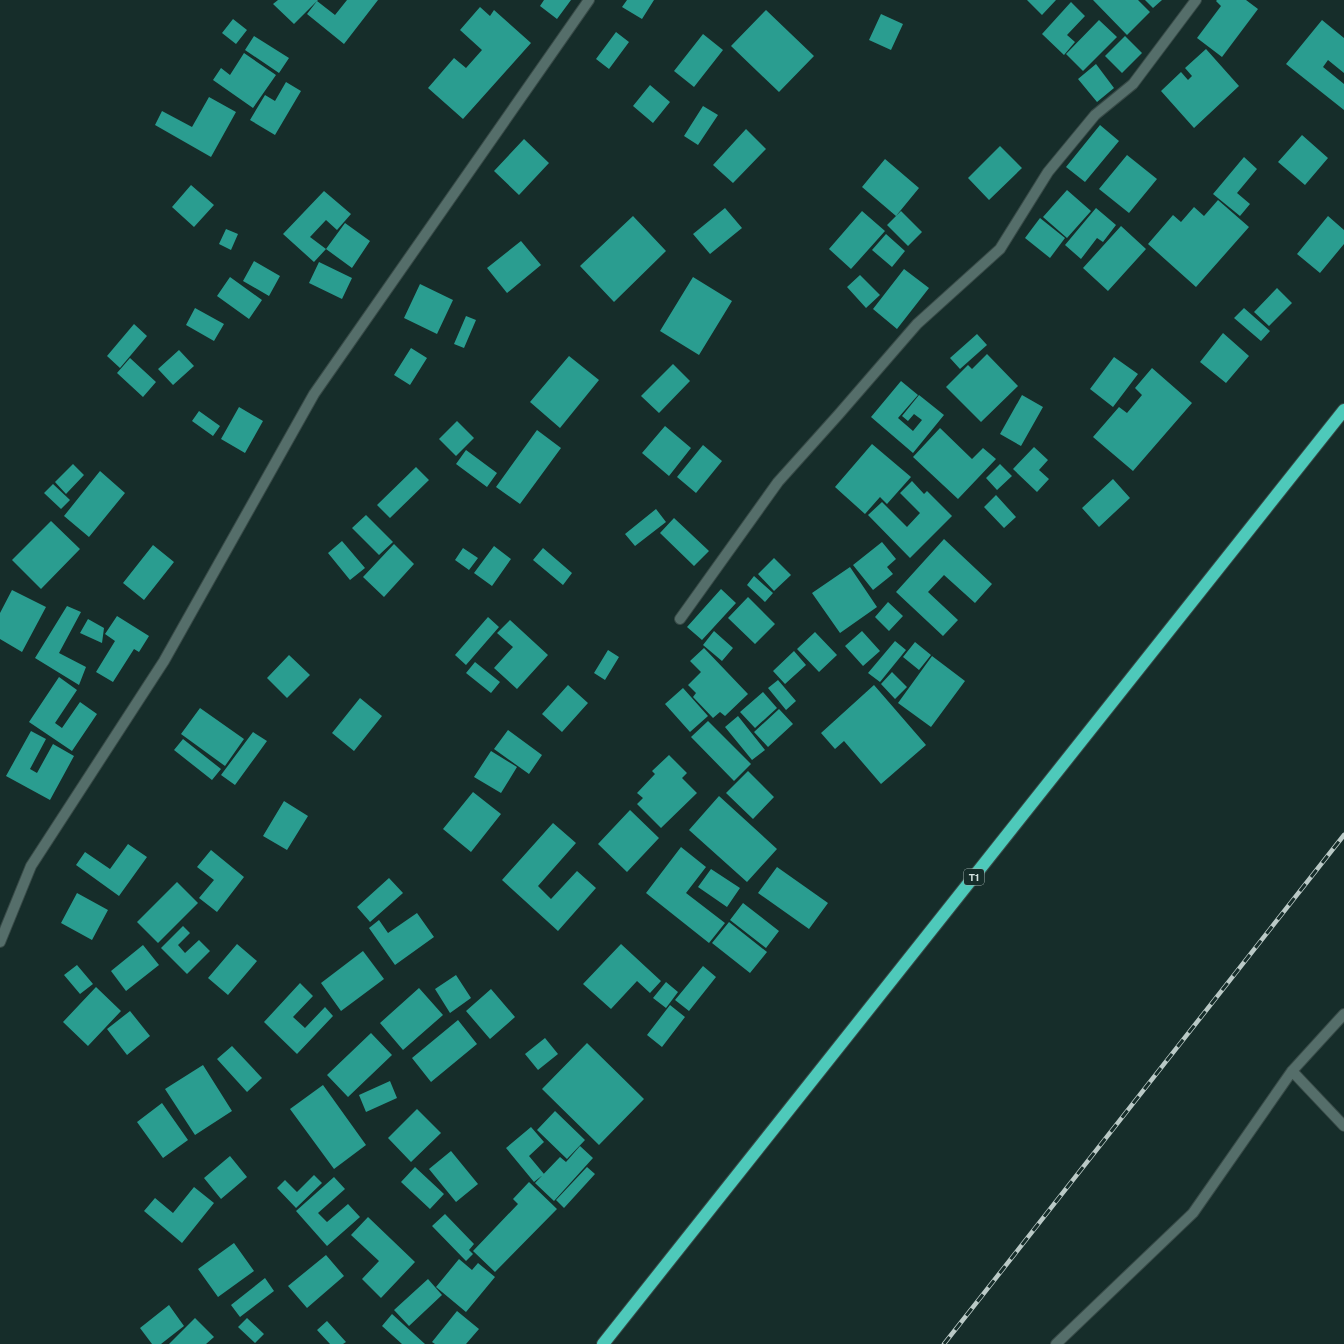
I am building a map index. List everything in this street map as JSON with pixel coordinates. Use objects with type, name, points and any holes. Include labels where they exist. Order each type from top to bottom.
[{"type":"highway","name":"T1","points":[[603,1344],[1344,410]]},
{"type":"street","points":[[0,942],[30,866],[164,661],[314,394],[589,0]]},
{"type":"street","points":[[680,619],[778,482],[917,324],[1000,250],[1048,172],[1095,115],[1133,84],[1196,0]]},
{"type":"street","points":[[1056,1344],[1193,1213],[1292,1071],[1344,1014]]},
{"type":"street","points":[[1292,1071],[1344,1126]]},
{"type":"building","points":[[278,0],[318,0],[294,24],[273,4]]},
{"type":"building","points":[[347,0],[378,0],[344,44],[307,14],[317,1],[335,15]]},
{"type":"building","points":[[544,0],[571,0],[557,19],[540,6]]},
{"type":"building","points":[[627,0],[654,0],[642,19],[622,7]]},
{"type":"building","points":[[1027,0],[1056,0],[1042,15]]},
{"type":"building","points":[[1093,0],[1138,0],[1150,12],[1127,35]]},
{"type":"building","points":[[1145,0],[1162,0],[1153,8]]},
{"type":"building","points":[[1246,0],[1258,9],[1222,57],[1197,38],[1221,6],[1216,1]]},
{"type":"building","points":[[1071,2],[1085,16],[1067,35],[1075,42],[1064,55],[1042,34]]},
{"type":"building","points":[[480,7],[490,16],[494,10],[531,43],[463,119],[428,88],[454,58],[466,68],[482,50],[460,30]]},
{"type":"building","points":[[766,10],[814,56],[779,92],[731,46]]},
{"type":"building","points":[[881,14],[903,24],[891,50],[869,40]]},
{"type":"building","points":[[233,19],[247,30],[236,44],[222,33]]},
{"type":"building","points":[[1099,20],[1117,37],[1083,71],[1066,54]]},
{"type":"building","points":[[1322,20],[1344,38],[1344,73],[1328,60],[1323,67],[1344,84],[1344,110],[1286,64]]},
{"type":"building","points":[[616,32],[629,42],[609,69],[596,59]]},
{"type":"building","points":[[703,34],[723,50],[694,87],[674,71]]},
{"type":"building","points":[[254,36],[289,58],[279,73],[245,50]]},
{"type":"building","points":[[1125,36],[1142,53],[1122,73],[1105,56]]},
{"type":"building","points":[[1206,49],[1239,86],[1194,128],[1161,91],[1181,72],[1188,80],[1192,76],[1185,68]]},
{"type":"building","points":[[244,53],[276,75],[253,108],[213,80],[221,68],[230,75]]},
{"type":"building","points":[[1096,64],[1114,88],[1097,102],[1078,79]]},
{"type":"building","points":[[286,82],[301,91],[275,135],[250,120],[265,95],[275,101]]},
{"type":"building","points":[[650,85],[670,102],[653,123],[633,106]]},
{"type":"building","points":[[209,97],[236,112],[211,157],[155,125],[162,111],[192,127]]},
{"type":"building","points":[[703,106],[718,115],[698,145],[684,136]]},
{"type":"building","points":[[1100,125],[1119,141],[1085,182],[1066,167]]},
{"type":"building","points":[[746,129],[766,149],[733,183],[713,165]]},
{"type":"building","points":[[1302,135],[1328,158],[1305,185],[1278,162]]},
{"type":"building","points":[[524,139],[549,163],[519,195],[494,171]]},
{"type":"building","points":[[1000,146],[1022,168],[989,200],[968,178]]},
{"type":"building","points":[[1127,155],[1157,179],[1129,213],[1099,189]]},
{"type":"building","points":[[1244,157],[1257,169],[1237,193],[1250,204],[1240,216],[1213,194]]},
{"type":"building","points":[[885,159],[919,188],[896,216],[862,187]]},
{"type":"building","points":[[191,185],[214,205],[194,227],[172,207]]},
{"type":"building","points":[[1067,190],[1091,211],[1067,238],[1043,217]]},
{"type":"building","points":[[324,191],[351,214],[337,230],[326,220],[310,237],[326,249],[314,262],[283,234]]},
{"type":"building","points":[[1218,200],[1249,227],[1196,287],[1148,244],[1173,215],[1181,222],[1194,207],[1204,216]]},
{"type":"building","points":[[725,208],[742,228],[710,254],[693,234]]},
{"type":"building","points":[[1096,208],[1116,225],[1103,242],[1097,238],[1081,259],[1065,245]]},
{"type":"building","points":[[862,211],[885,231],[851,269],[829,249]]},
{"type":"building","points":[[901,211],[922,232],[908,246],[887,225]]},
{"type":"building","points":[[633,216],[666,251],[614,302],[580,266]]},
{"type":"building","points":[[1328,216],[1344,230],[1344,244],[1320,273],[1297,254]]},
{"type":"building","points":[[1040,218],[1065,238],[1050,258],[1025,238]]},
{"type":"building","points":[[345,223],[370,241],[352,268],[326,249]]},
{"type":"building","points":[[1121,226],[1146,249],[1108,291],[1083,268]]},
{"type":"building","points":[[226,229],[238,234],[231,250],[219,244]]},
{"type":"building","points":[[886,234],[905,251],[892,267],[872,250]]},
{"type":"building","points":[[521,241],[541,265],[507,293],[487,268]]},
{"type":"building","points":[[254,261],[280,276],[269,296],[243,281]]},
{"type":"building","points":[[319,262],[352,278],[342,299],[309,283]]},
{"type":"building","points":[[904,269],[929,288],[897,329],[873,309]]},
{"type":"building","points":[[860,275],[880,295],[866,308],[847,287]]},
{"type":"building","points":[[230,277],[262,300],[249,319],[217,296]]},
{"type":"building","points":[[693,277],[732,301],[699,355],[660,331]]},
{"type":"building","points":[[420,284],[453,300],[437,334],[404,318]]},
{"type":"building","points":[[1277,288],[1292,303],[1269,326],[1254,312]]},
{"type":"building","points":[[195,308],[224,324],[214,341],[186,325]]},
{"type":"building","points":[[1244,308],[1270,331],[1261,341],[1234,318]]},
{"type":"building","points":[[466,316],[476,320],[464,348],[454,344]]},
{"type":"building","points":[[134,324],[147,336],[120,368],[107,356]]},
{"type":"building","points":[[1223,333],[1249,356],[1226,383],[1200,362]]},
{"type":"building","points":[[977,334],[987,345],[960,369],[950,358]]},
{"type":"building","points":[[411,348],[427,358],[410,385],[394,375]]},
{"type":"building","points":[[179,350],[194,366],[173,385],[158,369]]},
{"type":"building","points":[[987,354],[1018,386],[981,422],[946,387],[968,365],[972,369]]},
{"type":"building","points":[[569,356],[599,380],[560,428],[530,402]]},
{"type":"building","points":[[1114,357],[1138,374],[1113,407],[1090,389]]},
{"type":"building","points":[[130,358],[156,382],[143,397],[117,373]]},
{"type":"building","points":[[673,364],[690,381],[659,413],[641,396]]},
{"type":"building","points":[[1152,368],[1192,403],[1133,471],[1093,437],[1119,407],[1127,413],[1142,395],[1135,388]]},
{"type":"building","points":[[901,381],[918,395],[898,418],[913,431],[922,420],[914,414],[908,421],[902,416],[919,395],[944,415],[913,453],[871,417]]},
{"type":"building","points":[[1022,395],[1043,407],[1021,446],[1000,434]]},
{"type":"building","points":[[239,407],[263,421],[245,453],[221,439]]},
{"type":"building","points":[[199,411],[220,426],[213,436],[192,421]]},
{"type":"building","points":[[457,421],[474,438],[456,456],[439,439]]},
{"type":"building","points":[[665,426],[691,448],[669,476],[642,453]]},
{"type":"building","points":[[940,428],[972,459],[983,448],[996,459],[958,499],[913,457]]},
{"type":"building","points":[[537,430],[561,448],[520,504],[496,487]]},
{"type":"building","points":[[872,444],[911,477],[887,504],[880,497],[865,514],[835,487]]},
{"type":"building","points":[[703,445],[722,461],[696,493],[677,477]]},
{"type":"building","points":[[1034,447],[1048,460],[1039,470],[1049,479],[1037,492],[1013,469]]},
{"type":"building","points":[[466,450],[497,473],[487,487],[456,464]]},
{"type":"building","points":[[73,464],[84,475],[66,494],[55,482]]},
{"type":"building","points":[[1000,464],[1012,476],[997,490],[986,478]]},
{"type":"building","points":[[416,467],[429,480],[390,518],[377,505]]},
{"type":"building","points":[[100,471],[125,493],[89,537],[64,516]]},
{"type":"building","points":[[1113,479],[1130,498],[1099,527],[1082,508]]},
{"type":"building","points":[[912,481],[924,494],[927,491],[952,516],[910,558],[868,515],[882,502],[907,527],[920,513],[900,493]]},
{"type":"building","points":[[53,484],[70,500],[61,509],[44,493]]},
{"type":"building","points":[[996,495],[1016,517],[1004,528],[984,507]]},
{"type":"building","points":[[656,509],[666,522],[635,546],[625,534]]},
{"type":"building","points":[[366,515],[393,542],[379,555],[352,528]]},
{"type":"building","points":[[674,518],[709,551],[694,566],[660,533]]},
{"type":"building","points":[[51,521],[80,549],[41,589],[12,560]]},
{"type":"building","points":[[944,539],[992,584],[975,603],[944,575],[928,592],[958,620],[943,636],[896,592]]},
{"type":"building","points":[[342,541],[365,568],[350,580],[328,553]]},
{"type":"building","points":[[882,542],[896,559],[887,567],[893,574],[873,590],[853,565]]},
{"type":"building","points":[[394,544],[414,564],[384,597],[363,577]]},
{"type":"building","points":[[153,545],[174,562],[144,600],[123,583]]},
{"type":"building","points":[[494,546],[511,559],[492,586],[474,573]]},
{"type":"building","points":[[463,548],[478,558],[469,570],[455,560]]},
{"type":"building","points":[[543,548],[572,573],[563,585],[533,560]]},
{"type":"building","points":[[774,558],[791,575],[774,591],[758,574]]},
{"type":"building","points":[[850,567],[877,607],[840,633],[812,593]]},
{"type":"building","points":[[754,576],[773,593],[765,602],[747,585]]},
{"type":"building","points":[[721,589],[736,603],[702,640],[687,627]]},
{"type":"building","points":[[12,590],[46,607],[22,652],[0,639],[0,613]]},
{"type":"building","points":[[748,597],[775,624],[755,644],[728,618]]},
{"type":"building","points":[[888,602],[903,616],[889,631],[875,617]]},
{"type":"building","points":[[67,606],[81,612],[59,653],[86,667],[79,685],[35,658]]},
{"type":"building","points":[[117,616],[149,636],[139,652],[134,649],[113,682],[96,672],[115,641],[105,634]]},
{"type":"building","points":[[488,617],[499,627],[466,665],[455,655]]},
{"type":"building","points":[[88,619],[104,628],[102,643],[80,633]]},
{"type":"building","points":[[510,620],[548,655],[517,689],[494,668],[513,647],[497,633]]},
{"type":"building","points":[[714,631],[733,648],[722,661],[703,645]]},
{"type":"building","points":[[862,631],[880,651],[863,666],[845,646]]},
{"type":"building","points":[[815,632],[837,655],[819,672],[797,649]]},
{"type":"building","points":[[895,641],[906,650],[880,682],[868,673]]},
{"type":"building","points":[[915,642],[931,655],[919,670],[903,657]]},
{"type":"building","points":[[704,648],[748,694],[725,716],[720,712],[713,718],[693,697],[696,693],[688,685],[701,672],[690,661]]},
{"type":"building","points":[[608,650],[619,657],[605,680],[594,673]]},
{"type":"building","points":[[794,651],[806,665],[785,684],[773,671]]},
{"type":"building","points":[[289,655],[310,675],[287,698],[267,678]]},
{"type":"building","points":[[932,656],[965,681],[931,727],[898,703]]},
{"type":"building","points":[[475,662],[500,682],[491,693],[466,673]]},
{"type":"building","points":[[892,672],[907,687],[895,699],[881,684]]},
{"type":"building","points":[[59,677],[77,690],[55,723],[62,728],[80,702],[97,714],[72,751],[29,722]]},
{"type":"building","points":[[778,680],[796,701],[786,710],[768,688]]},
{"type":"building","points":[[568,685],[588,703],[562,732],[542,714]]},
{"type":"building","points":[[874,685],[926,745],[881,784],[844,741],[835,749],[821,733]]},
{"type":"building","points":[[683,688],[708,716],[690,732],[665,704]]},
{"type":"building","points":[[763,692],[777,708],[755,728],[740,712]]},
{"type":"building","points":[[360,698],[382,716],[354,751],[332,733]]},
{"type":"building","points":[[200,708],[244,739],[225,766],[181,734]]},
{"type":"building","points":[[779,709],[793,724],[768,747],[754,732]]},
{"type":"building","points":[[738,716],[765,750],[752,760],[725,727]]},
{"type":"building","points":[[708,721],[751,764],[734,781],[691,737]]},
{"type":"building","points":[[508,730],[542,755],[529,774],[494,749]]},
{"type":"building","points":[[31,731],[46,739],[30,769],[37,773],[53,744],[74,756],[50,800],[6,776]]},
{"type":"building","points":[[253,732],[267,741],[235,785],[221,775]]},
{"type":"building","points":[[183,739],[221,769],[212,780],[174,750]]},
{"type":"building","points":[[491,751],[517,767],[501,793],[474,777]]},
{"type":"building","points":[[669,755],[687,773],[682,778],[697,793],[661,828],[637,804],[643,798],[637,793],[655,774],[652,771]]},
{"type":"building","points":[[748,771],[774,797],[753,819],[726,793]]},
{"type":"building","points":[[473,792],[501,814],[471,852],[443,829]]},
{"type":"building","points":[[719,796],[777,849],[747,882],[689,830]]},
{"type":"building","points":[[284,801],[308,816],[287,850],[263,836]]},
{"type":"building","points":[[630,810],[659,838],[627,872],[598,844]]},
{"type":"building","points":[[553,823],[576,843],[538,886],[551,899],[577,871],[596,888],[558,931],[502,880]]},
{"type":"building","points":[[128,844],[147,857],[119,896],[76,865],[85,852],[110,869]]},
{"type":"building","points":[[681,847],[706,867],[686,893],[725,923],[709,943],[646,893]]},
{"type":"building","points":[[211,850],[244,877],[217,912],[199,898],[214,880],[197,867]]},
{"type":"building","points":[[777,867],[828,903],[809,929],[758,893]]},
{"type":"building","points":[[711,869],[740,888],[727,907],[698,887]]},
{"type":"building","points":[[389,878],[403,893],[370,922],[357,907]]},
{"type":"building","points":[[177,882],[198,903],[158,943],[137,922]]},
{"type":"building","points":[[77,893],[108,910],[92,940],[61,923]]},
{"type":"building","points":[[743,903],[779,931],[766,948],[730,920]]},
{"type":"building","points":[[417,913],[434,937],[395,965],[369,928],[379,920],[388,933]]},
{"type":"building","points":[[729,922],[767,952],[750,973],[712,943]]},
{"type":"building","points":[[183,926],[190,933],[178,945],[185,953],[199,940],[210,951],[187,974],[161,948]]},
{"type":"building","points":[[237,944],[257,961],[228,995],[208,978]]},
{"type":"building","points":[[621,944],[661,981],[650,993],[637,981],[611,1009],[583,984]]},
{"type":"building","points":[[143,945],[159,965],[126,991],[111,971]]},
{"type":"building","points":[[363,951],[384,979],[341,1011],[321,983]]},
{"type":"building","points":[[77,965],[93,984],[80,994],[64,975]]},
{"type":"building","points":[[703,966],[716,977],[689,1011],[675,1000]]},
{"type":"building","points":[[456,975],[471,998],[450,1013],[435,989]]},
{"type":"building","points":[[666,982],[678,992],[666,1008],[653,998]]},
{"type":"building","points":[[300,983],[313,996],[293,1017],[305,1028],[325,1007],[333,1016],[297,1054],[264,1022]]},
{"type":"building","points":[[96,987],[121,1011],[88,1046],[63,1022]]},
{"type":"building","points":[[419,988],[443,1015],[403,1050],[380,1023]]},
{"type":"building","points":[[491,989],[515,1017],[490,1039],[466,1011]]},
{"type":"building","points":[[670,1005],[685,1017],[662,1047],[647,1035]]},
{"type":"building","points":[[130,1011],[150,1036],[127,1055],[107,1029]]},
{"type":"building","points":[[458,1020],[477,1044],[431,1082],[412,1058]]},
{"type":"building","points":[[371,1033],[392,1055],[348,1097],[327,1075]]},
{"type":"building","points":[[545,1038],[558,1054],[538,1070],[525,1054]]},
{"type":"building","points":[[587,1043],[644,1099],[599,1145],[542,1089]]},
{"type":"building","points":[[232,1046],[262,1078],[247,1092],[217,1059]]},
{"type":"building","points":[[203,1065],[232,1111],[195,1135],[165,1089]]},
{"type":"building","points":[[390,1081],[397,1098],[366,1112],[359,1095]]},
{"type":"building","points":[[323,1085],[366,1145],[334,1169],[290,1109]]},
{"type":"building","points":[[162,1103],[188,1140],[163,1158],[137,1122]]},
{"type":"building","points":[[417,1109],[441,1133],[411,1162],[388,1138]]},
{"type":"building","points":[[555,1111],[585,1140],[567,1159],[537,1130]]},
{"type":"building","points":[[531,1127],[544,1142],[529,1156],[544,1174],[534,1182],[506,1148]]},
{"type":"building","points":[[580,1146],[593,1158],[554,1201],[535,1183],[560,1157],[566,1162]]},
{"type":"building","points":[[451,1151],[478,1184],[456,1202],[429,1169]]},
{"type":"building","points":[[230,1156],[247,1177],[221,1199],[204,1178]]},
{"type":"building","points":[[415,1167],[444,1194],[430,1209],[401,1182]]},
{"type":"building","points":[[587,1167],[595,1174],[564,1208],[556,1200]]},
{"type":"building","points":[[314,1175],[322,1183],[296,1208],[277,1188],[285,1180],[297,1192]]},
{"type":"building","points":[[334,1177],[345,1189],[318,1213],[327,1222],[348,1204],[360,1217],[327,1246],[296,1211]]},
{"type":"building","points":[[529,1182],[557,1209],[495,1272],[473,1251],[518,1204],[513,1199]]},
{"type":"building","points":[[194,1187],[214,1203],[182,1243],[144,1211],[155,1198],[173,1213]]},
{"type":"building","points":[[445,1214],[474,1244],[469,1250],[473,1254],[466,1261],[432,1226]]},
{"type":"building","points":[[368,1217],[415,1262],[381,1298],[362,1279],[379,1261],[351,1235]]},
{"type":"building","points":[[234,1243],[254,1271],[218,1297],[198,1269]]},
{"type":"building","points":[[326,1255],[344,1276],[307,1308],[288,1286]]},
{"type":"building","points":[[459,1259],[472,1270],[478,1263],[495,1277],[466,1312],[436,1287]]},
{"type":"building","points":[[265,1278],[274,1291],[240,1317],[231,1305]]},
{"type":"building","points":[[428,1279],[442,1295],[409,1326],[394,1310]]},
{"type":"building","points":[[169,1305],[184,1326],[161,1344],[152,1344],[140,1328]]},
{"type":"building","points":[[457,1311],[479,1329],[466,1344],[435,1344],[432,1342]]},
{"type":"building","points":[[392,1314],[425,1344],[402,1344],[382,1326]]},
{"type":"building","points":[[195,1318],[214,1337],[206,1344],[169,1344]]},
{"type":"building","points":[[247,1318],[264,1334],[255,1343],[238,1327]]},
{"type":"building","points":[[327,1321],[346,1342],[343,1344],[330,1344],[317,1330]]},
{"type":"railway","points":[[944,1344],[1344,835]]}]
